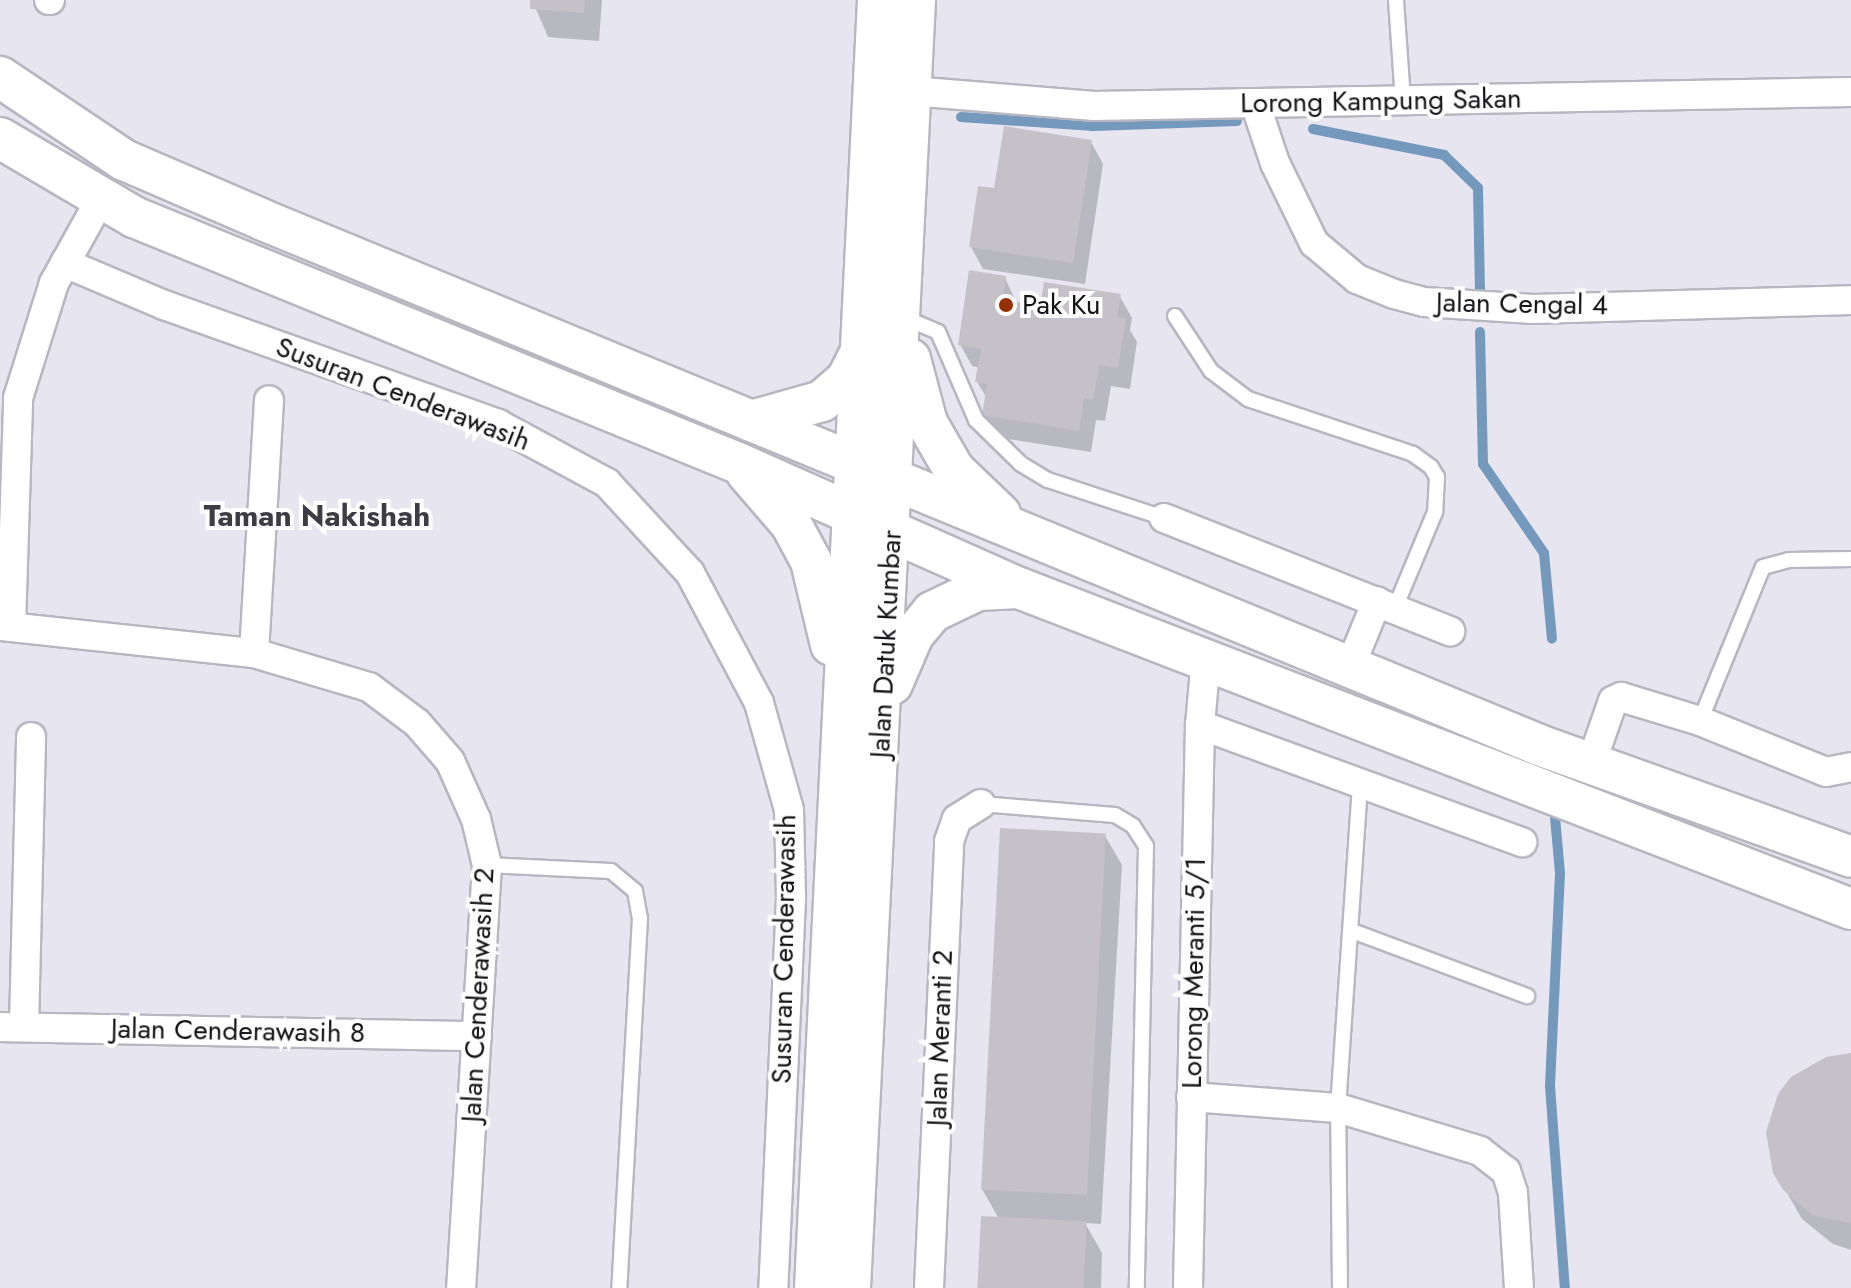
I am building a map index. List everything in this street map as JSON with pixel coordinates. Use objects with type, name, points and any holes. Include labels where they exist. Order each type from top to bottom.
[{"type":"main road","name":"Jalan Datuk Kumbar","points":[[815,1288],[878,0]]},
{"type":"main road","name":"Jalan Datuk Kumbar","points":[[850,1288],[883,705],[915,0]]},
{"type":"main road","points":[[0,77],[124,160],[1350,667],[1591,764],[1851,857]]},
{"type":"main road","points":[[0,138],[99,202],[738,463],[1019,588],[1851,909]]},
{"type":"main road","points":[[900,316],[927,423],[954,470],[992,509],[1038,537]]},
{"type":"main road","points":[[751,421],[822,401],[847,379],[861,352]]},
{"type":"main road","points":[[738,463],[791,524],[811,561],[826,606],[842,732]]},
{"type":"main road","points":[[883,705],[913,635],[932,612],[978,590],[1019,588]]},
{"type":"street","name":"Lorong Kampung Sakan","points":[[911,91],[1094,106],[1851,92]]},
{"type":"street","name":"Jalan Cengal 4","points":[[1255,103],[1275,163],[1314,243],[1357,279],[1394,294],[1424,302],[1533,309],[1851,300]]},
{"type":"street","points":[[6,626],[9,398],[65,263],[99,202]]},
{"type":"street","name":"Susuran Cenderawasih","points":[[65,263],[164,305],[498,424],[607,483],[690,573],[759,703],[789,810],[791,899],[773,1288]]},
{"type":"street","points":[[254,653],[269,400]]},
{"type":"street","points":[[1164,518],[1450,631]]},
{"type":"street","points":[[1350,667],[1386,605]]},
{"type":"street","name":"Jalan Cenderawasih 2","points":[[6,626],[254,653],[369,687],[417,723],[450,761],[476,819],[487,865],[461,1288]]},
{"type":"street","name":"Lorong Meranti 5/1","points":[[1188,1288],[1200,725],[1206,658]]},
{"type":"street","points":[[1591,764],[1613,701],[1621,697],[1700,721],[1826,772],[1851,767]]},
{"type":"street","points":[[1200,725],[1522,842]]},
{"type":"street","points":[[12,1027],[31,737]]},
{"type":"street","name":"Jalan Meranti 2","points":[[929,1288],[949,841],[957,819],[981,804]]},
{"type":"street","name":"Jalan Cenderawasih 8","points":[[12,1027],[477,1036]]},
{"type":"street","points":[[1191,1097],[1338,1108],[1480,1151],[1506,1171],[1514,1203],[1519,1288]]},
{"type":"lane","points":[[1396,0],[1403,101]]},
{"type":"lane","points":[[900,316],[938,332],[976,420],[1021,464],[1048,480],[1164,518]]},
{"type":"lane","points":[[1175,316],[1211,371],[1248,399],[1413,454],[1431,467],[1438,491],[1435,512],[1386,605]]},
{"type":"lane","points":[[1700,721],[1763,567],[1789,560],[1851,559]]},
{"type":"lane","points":[[1340,1288],[1338,1108],[1360,783]]},
{"type":"lane","points":[[981,804],[1115,815],[1133,826],[1146,846],[1137,1288]]},
{"type":"lane","points":[[487,865],[611,871],[635,891],[640,918],[619,1288]]},
{"type":"lane","points":[[1352,931],[1527,996]]},
{"type":"building","points":[[530,0],[585,0],[584,13],[530,9]]},
{"type":"building","points":[[1004,126],[1092,140],[1073,263],[969,247],[978,186],[994,188]]},
{"type":"building","points":[[969,270],[1006,276],[1003,299],[1040,306],[1044,282],[1121,294],[1117,317],[1126,318],[1118,368],[1099,365],[1093,400],[1084,398],[1079,431],[982,415],[987,384],[975,382],[981,349],[958,345]]},
{"type":"building","points":[[1000,828],[1106,834],[1087,1195],[981,1190]]},
{"type":"building","points":[[1851,1053],[1851,1223],[1814,1216],[1783,1190],[1773,1173],[1766,1132],[1778,1094],[1791,1077],[1826,1057]]},
{"type":"building","points":[[981,1216],[1087,1222],[1083,1288],[977,1288]]},
{"type":"waterway","points":[[961,117],[1094,126],[1237,121]]},
{"type":"waterway","points":[[1313,129],[1444,155],[1478,188],[1480,295]]},
{"type":"waterway","points":[[1480,332],[1483,464],[1544,553],[1552,639]]},
{"type":"waterway","points":[[1554,806],[1560,873],[1550,1086],[1565,1288]]},
{"type":"place","name":"Pak Ku","points":[[1006,305]]},
{"type":"district","name":"Taman Nakishah","points":[[317,516]]}]
